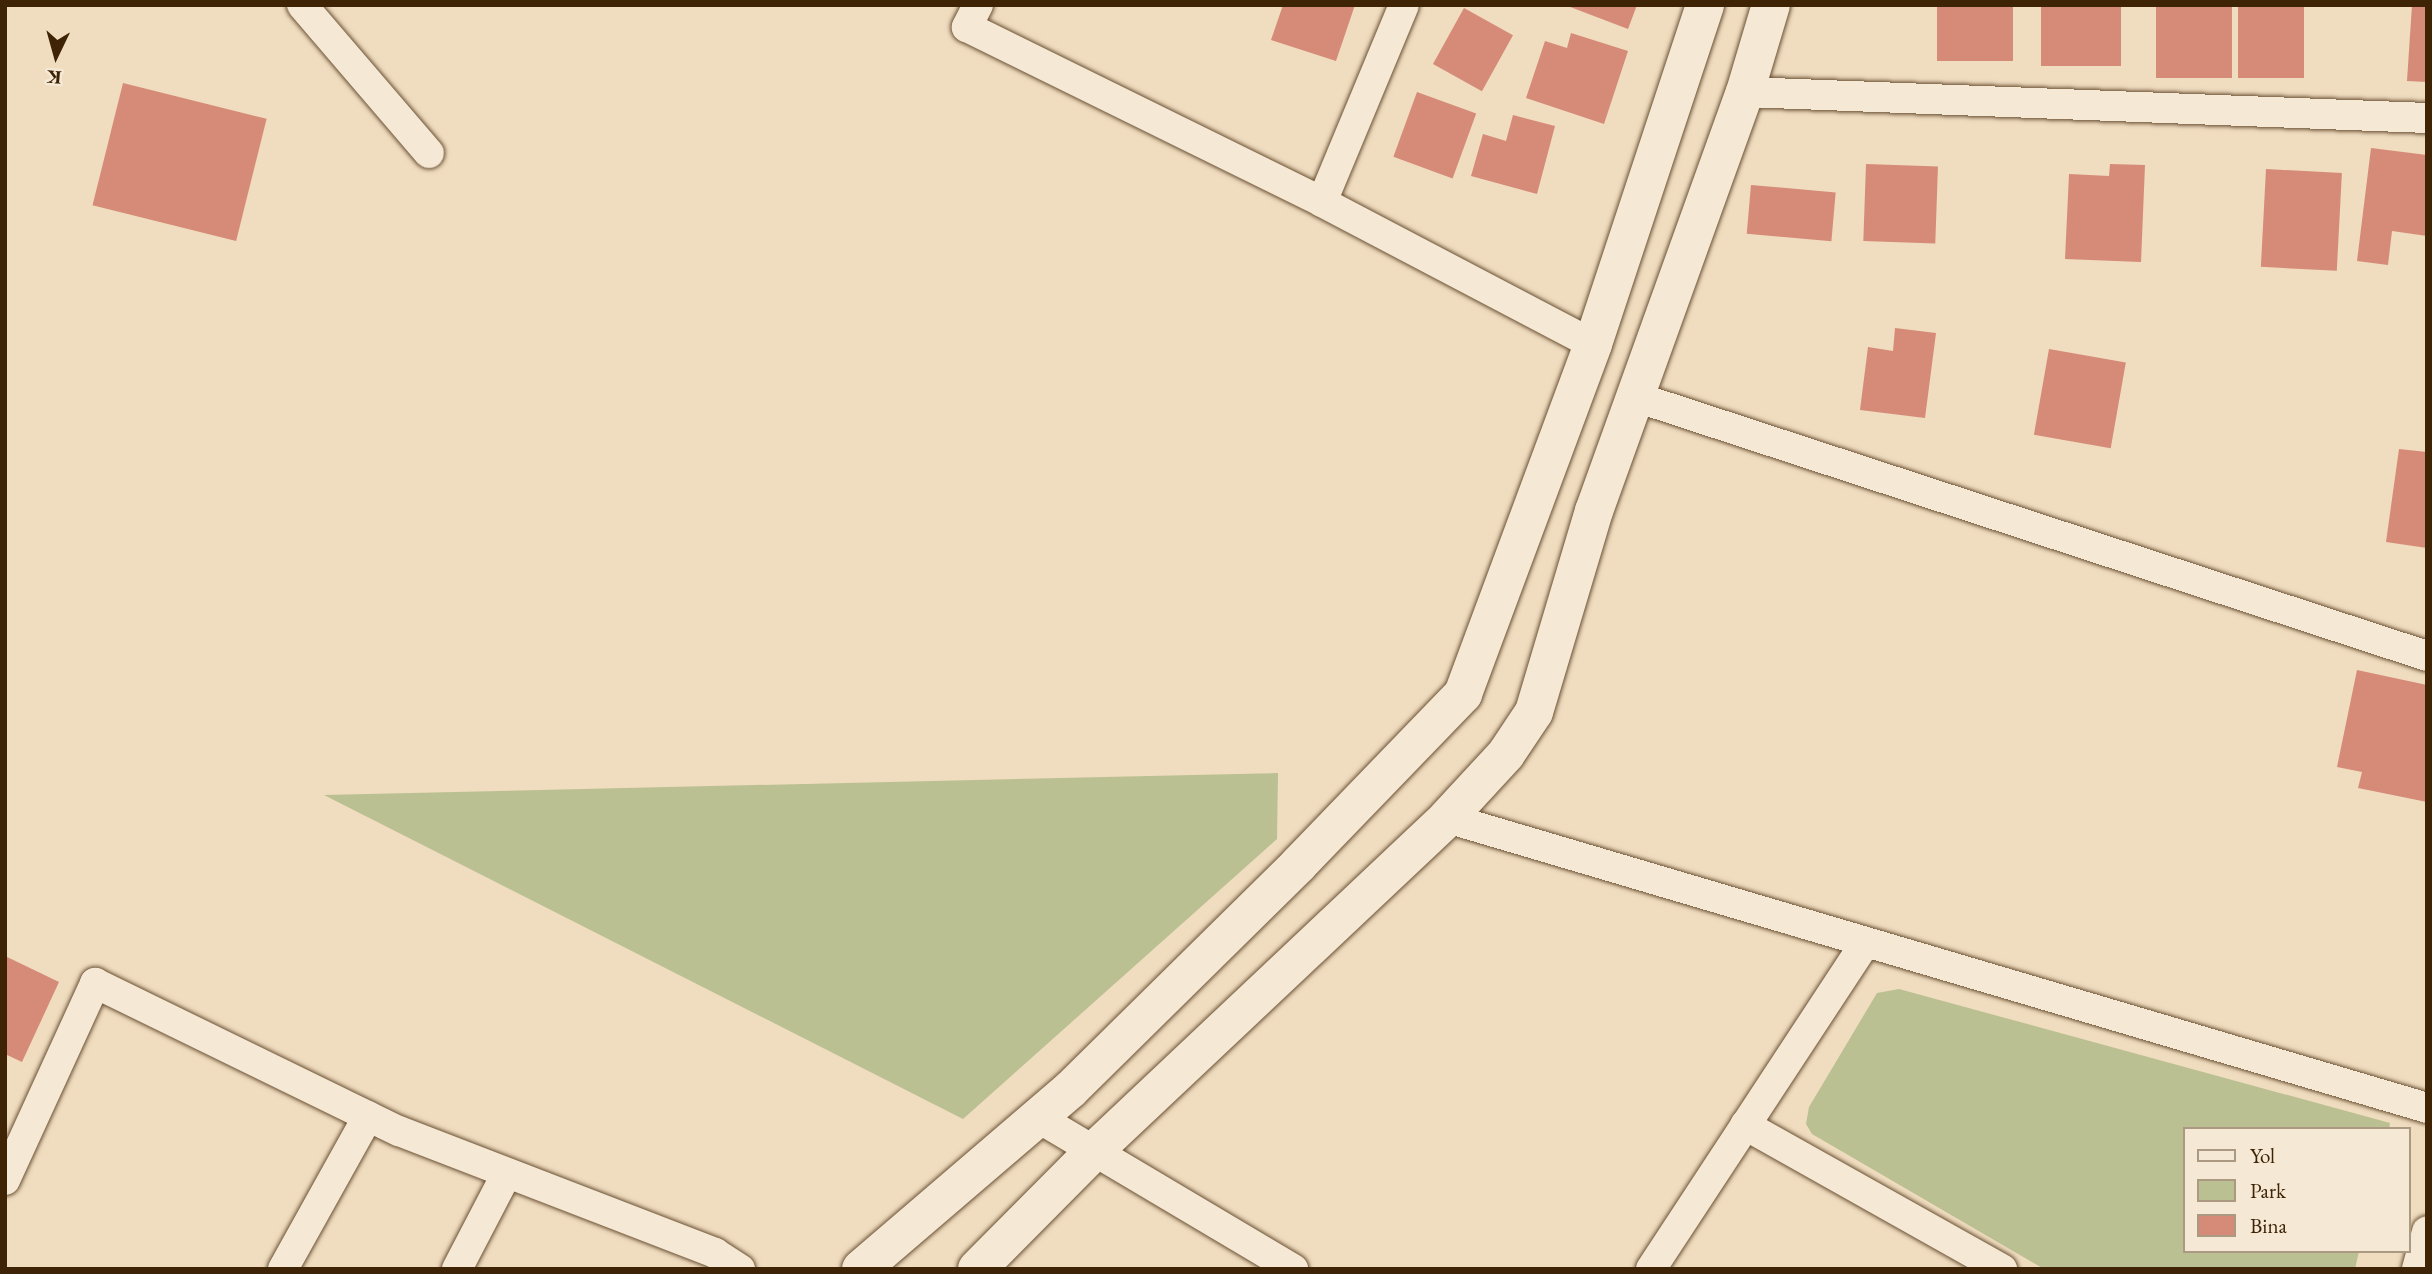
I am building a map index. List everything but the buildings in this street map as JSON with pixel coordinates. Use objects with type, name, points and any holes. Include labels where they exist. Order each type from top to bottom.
[{"type":"street","points":[[302,5],[429,153]]},
{"type":"street","points":[[978,5],[967,27],[1322,202],[1593,344]]},
{"type":"street","points":[[1322,202],[1404,5]]},
{"type":"street","points":[[861,1269],[1037,1117],[1288,875],[1463,694],[1593,344],[1704,5]]},
{"type":"street","points":[[977,1269],[1094,1151],[1447,818],[1506,754],[1534,712],[1594,511],[1745,92],[1772,5]]},
{"type":"street","points":[[1745,92],[2427,118]]},
{"type":"street","points":[[1636,397],[2427,656]]},
{"type":"street","points":[[1447,818],[2427,1108]]},
{"type":"street","points":[[1651,1269],[1866,942]]},
{"type":"street","points":[[5,1180],[95,983],[368,1116],[715,1253],[740,1269]]},
{"type":"street","points":[[284,1269],[368,1116]]},
{"type":"street","points":[[1037,1117],[1293,1269]]},
{"type":"street","points":[[1745,1125],[2002,1269]]},
{"type":"street","points":[[457,1269],[507,1173]]},
{"type":"street","points":[[2417,1269],[2427,1231]]},
{"type":"green space","points":[[1278,773],[1277,839],[963,1119],[324,795]]},
{"type":"green space","points":[[1899,989],[2390,1123],[2389,1127],[2184,1127],[2184,1253],[2359,1253],[2355,1269],[2044,1269],[1812,1134],[1806,1124],[1809,1107],[1877,993]]}]
